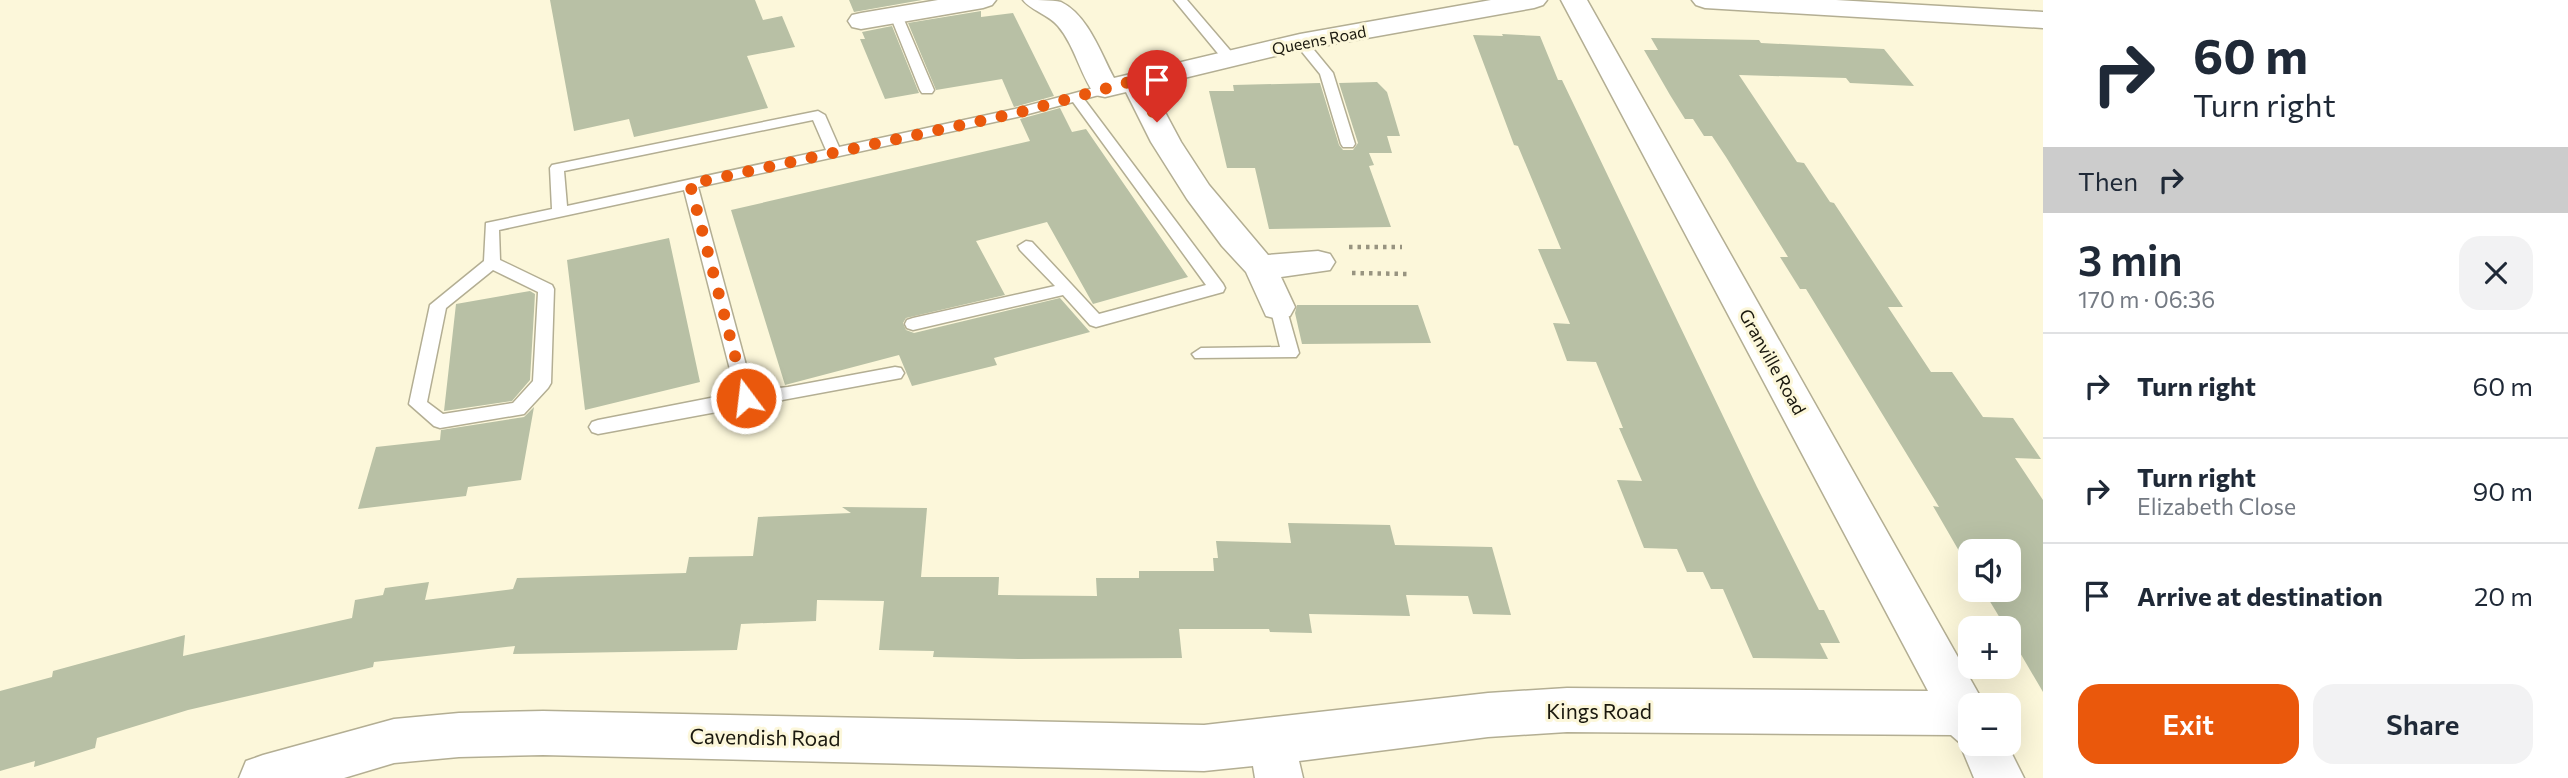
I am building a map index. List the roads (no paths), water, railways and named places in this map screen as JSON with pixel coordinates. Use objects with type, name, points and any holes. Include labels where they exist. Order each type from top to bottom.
[{"type":"street","points":[[861,21],[983,0]]},
{"type":"street","points":[[1036,0],[1056,7],[1119,85],[1150,105],[1165,139],[1190,181],[1235,243],[1260,267],[1278,307]]},
{"type":"street","name":"Queens Road","points":[[1119,85],[1300,42],[1534,0]]},
{"type":"street","name":"Granville Road","points":[[1574,0],[1958,701]]},
{"type":"street","points":[[1706,0],[2043,20]]},
{"type":"street","points":[[1260,267],[1318,262]]},
{"type":"street","name":"Kings Road","points":[[1276,760],[1488,715],[1567,710],[1958,726]]},
{"type":"street","name":"Cavendish Road","points":[[263,778],[394,741],[543,733],[1204,748],[1276,760]]},
{"type":"street","name":"Granville Road","points":[[1988,756],[2000,778]]},
{"type":"lane","points":[[1181,0],[1230,59]]},
{"type":"lane","points":[[896,15],[927,90]]},
{"type":"lane","points":[[1300,42],[1326,73],[1348,144]]},
{"type":"lane","points":[[492,263],[491,227],[1017,113],[1119,85]]},
{"type":"lane","points":[[1026,246],[1096,321],[1217,288],[1076,97]]},
{"type":"lane","points":[[561,212],[557,168],[818,115],[834,153]]},
{"type":"lane","points":[[690,184],[746,398]]},
{"type":"lane","points":[[492,263],[546,289],[542,383],[518,409],[440,421],[418,404],[438,305],[492,263]]},
{"type":"lane","points":[[912,324],[1067,289]]},
{"type":"lane","points":[[1201,354],[1290,353],[1278,307]]},
{"type":"lane","points":[[598,427],[895,373]]}]
